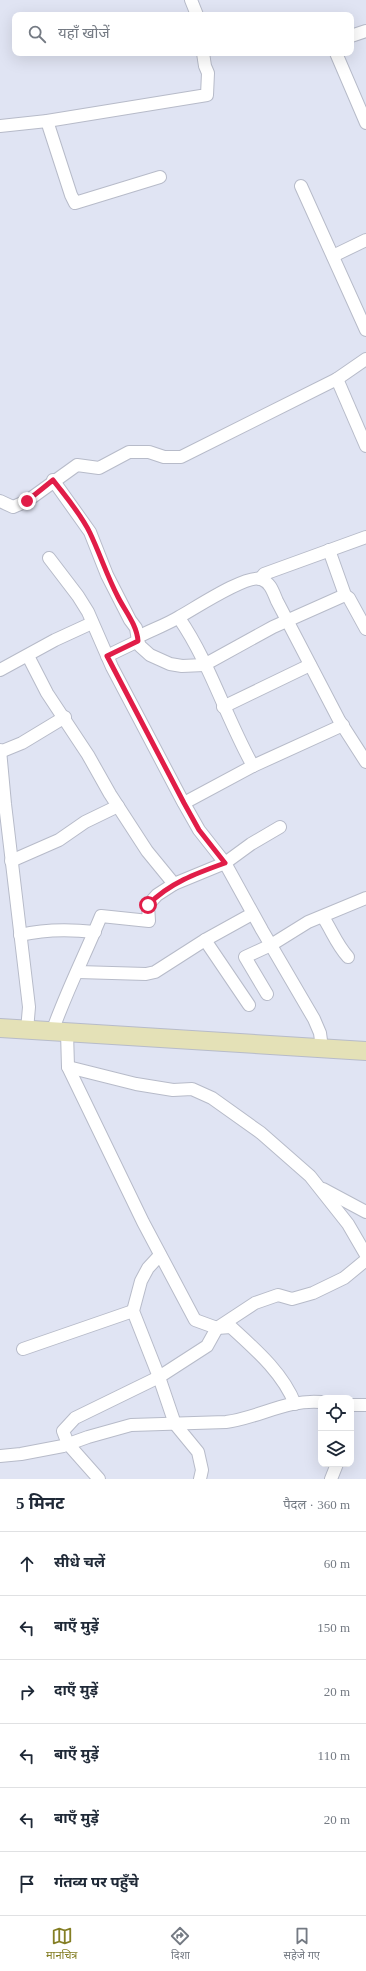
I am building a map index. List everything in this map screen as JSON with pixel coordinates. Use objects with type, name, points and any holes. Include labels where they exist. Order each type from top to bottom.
[{"type":"street","points":[[192,0],[196,12]]},
{"type":"street","points":[[354,35],[366,31]]},
{"type":"street","points":[[0,126],[47,121],[207,95],[208,72],[204,66],[203,56]]},
{"type":"street","points":[[337,56],[366,123]]},
{"type":"street","points":[[47,121],[71,195],[75,203],[160,177]]},
{"type":"street","points":[[301,186],[366,330]]},
{"type":"street","points":[[333,256],[366,240]]},
{"type":"street","points":[[0,501],[13,507],[27,501],[53,480],[77,464],[100,468],[129,452],[149,452],[164,456],[181,457],[337,379],[366,359]]},
{"type":"street","points":[[337,379],[366,446]]},
{"type":"street","points":[[53,480],[90,532],[107,575],[130,620],[136,628],[138,639],[150,654],[170,664],[182,666],[204,665],[273,628],[345,595]]},
{"type":"street","points":[[260,579],[264,574],[366,537]]},
{"type":"street","points":[[329,550],[345,595],[349,598],[366,629]]},
{"type":"street","points":[[49,558],[78,596],[107,656],[199,830],[225,863],[252,914],[314,1018],[320,1033],[322,1048]]},
{"type":"street","points":[[107,656],[179,618],[214,595],[252,579],[260,579],[270,584],[287,622],[343,725],[366,762]]},
{"type":"street","points":[[179,618],[192,640],[253,766]]},
{"type":"street","points":[[0,670],[55,640],[92,623]]},
{"type":"street","points":[[28,656],[47,693],[65,717],[118,806],[147,851],[174,884]]},
{"type":"street","points":[[224,707],[310,664]]},
{"type":"street","points":[[27,1030],[29,1007],[11,861],[0,751],[22,743],[65,717]]},
{"type":"street","points":[[184,803],[253,766],[343,725]]},
{"type":"street","points":[[11,861],[58,840],[85,822],[118,806]]},
{"type":"street","points":[[280,827],[251,844],[225,863],[174,884],[157,896],[148,905],[149,921],[101,916],[78,972],[62,1004],[59,1032],[68,1067],[143,1222],[195,1320],[217,1328],[231,1327],[256,1349],[288,1390],[295,1404]]},
{"type":"street","points":[[267,994],[245,957],[271,945],[308,922],[366,898]]},
{"type":"street","points":[[78,972],[146,974],[155,972],[205,940],[252,914]]},
{"type":"street","points":[[323,917],[332,930],[338,946],[348,957]]},
{"type":"street","points":[[20,935],[41,930],[74,930],[95,932]]},
{"type":"street","points":[[205,940],[249,1005]]},
{"type":"street","points":[[0,1028],[366,1051]]},
{"type":"street","points":[[68,1067],[136,1084],[173,1090],[192,1089],[212,1098],[261,1133],[310,1176],[348,1224],[366,1255]]},
{"type":"street","points":[[319,1186],[366,1212]]},
{"type":"street","points":[[160,1255],[148,1268],[140,1281],[132,1311],[159,1377],[175,1424],[198,1452],[202,1470],[200,1479]]},
{"type":"street","points":[[99,1479],[68,1444],[63,1431],[75,1418],[159,1377],[207,1346],[217,1328],[250,1306],[278,1295],[292,1299],[313,1294],[344,1278],[366,1260]]},
{"type":"street","points":[[23,1350],[132,1311]]},
{"type":"street","points":[[0,1456],[21,1454],[68,1444],[131,1425],[241,1420],[282,1406],[318,1402]]},
{"type":"street","points":[[354,1405],[366,1405]]},
{"type":"street","points":[[331,1479],[336,1467]]},
{"type":"route","points":[[27,501],[53,480],[90,532],[107,575],[130,620],[136,628],[138,637],[138,641],[107,656],[199,830],[225,863],[174,884],[157,896],[148,905]]}]
